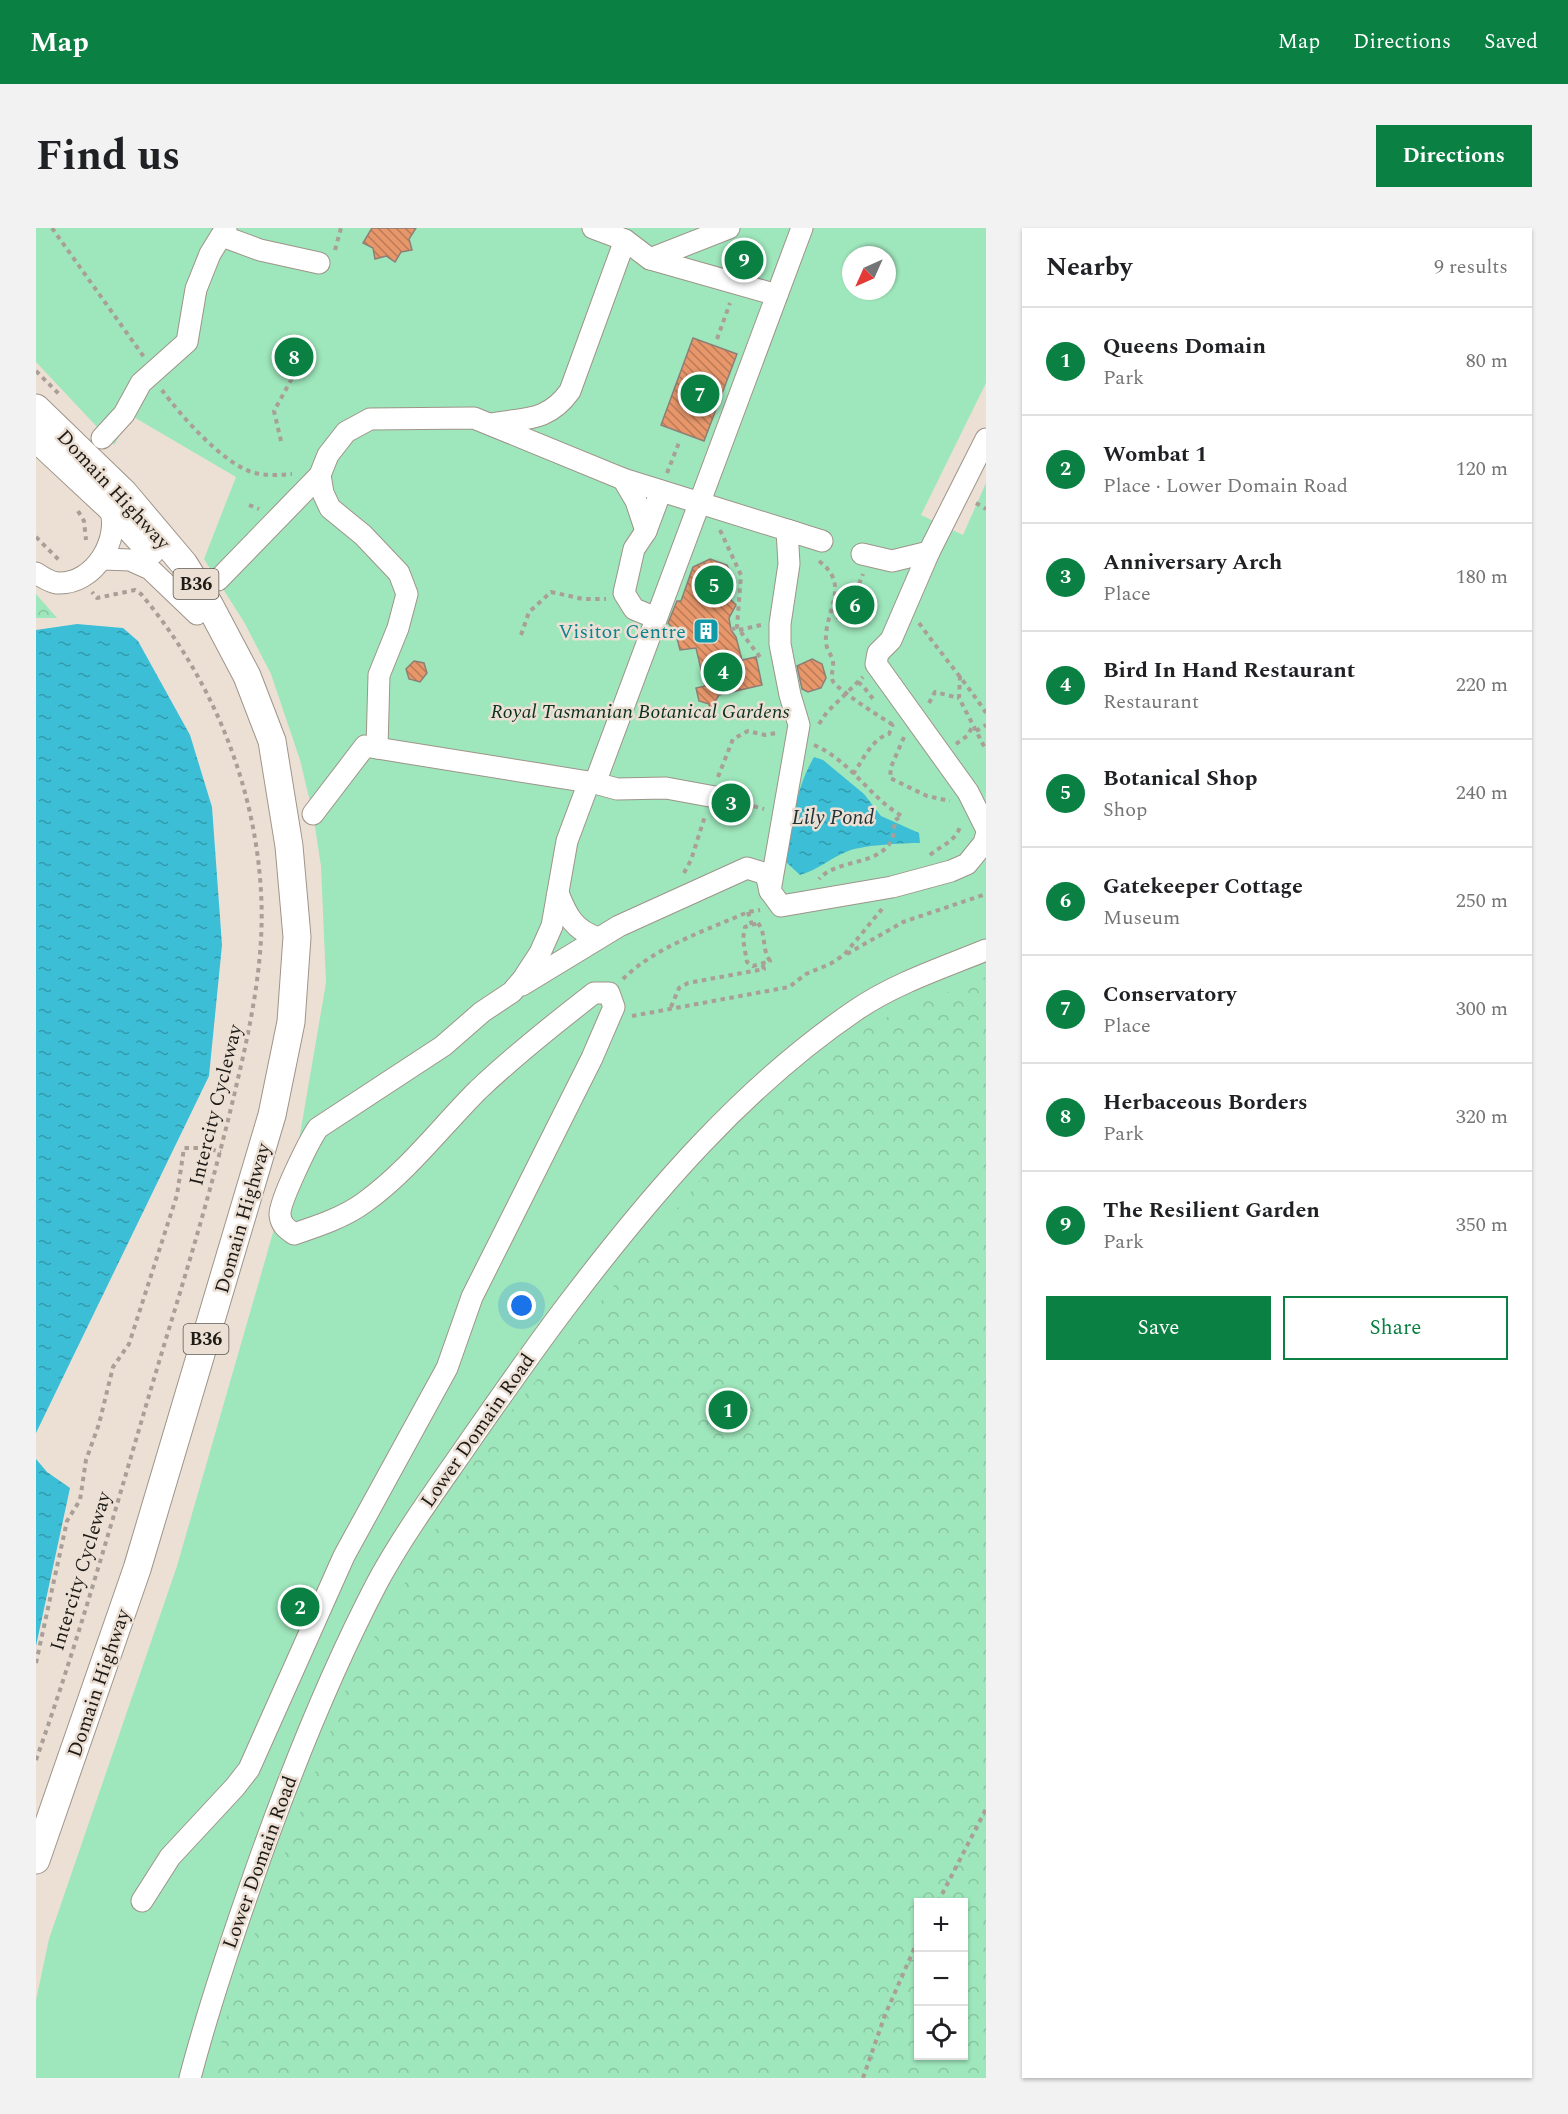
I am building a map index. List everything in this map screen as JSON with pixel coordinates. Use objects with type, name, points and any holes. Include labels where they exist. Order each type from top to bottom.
[{"type":"main road","name":"Domain Highway","points":[[36,408],[152,523],[184,564],[210,606],[247,676],[272,741],[295,896],[297,937],[291,1022],[272,1115],[137,1569],[36,1860]]},
{"type":"main road","name":"Domain Highway","points":[[36,438],[110,507],[169,574],[197,614],[234,681],[282,804]]},
{"type":"street","points":[[593,228],[625,240],[650,258],[777,295]]},
{"type":"street","points":[[650,258],[729,228]]},
{"type":"street","points":[[512,992],[540,953],[552,927],[567,841],[704,504],[802,228]]},
{"type":"street","points":[[102,438],[124,414],[141,383],[187,342],[196,289],[210,254],[224,232],[260,250],[327,258]]},
{"type":"street","points":[[489,424],[548,414],[562,402],[570,391],[625,240]]},
{"type":"street","points":[[218,580],[322,470],[328,455],[346,432],[370,419],[474,418],[623,479],[787,530],[819,550]]},
{"type":"street","points":[[986,439],[929,552],[891,640],[878,653],[876,664],[986,828]]},
{"type":"street","points":[[322,470],[323,493],[330,508],[363,536],[399,573],[407,594],[398,627],[379,675],[377,747]]},
{"type":"street","points":[[623,479],[636,501],[646,531]]},
{"type":"street","points":[[656,618],[634,609],[624,593],[634,549],[646,531],[661,491]]},
{"type":"street","points":[[36,573],[57,583],[88,572],[103,559],[112,535],[114,518],[110,507]]},
{"type":"street","points":[[776,899],[802,740],[784,673],[780,644],[780,624],[789,564],[787,530]]},
{"type":"street","points":[[862,554],[892,561],[929,552]]},
{"type":"street","points":[[103,559],[130,560],[150,568],[197,614]]},
{"type":"street","points":[[313,814],[365,746],[592,782],[617,789],[666,788],[719,797]]},
{"type":"street","points":[[776,899],[891,887],[951,871],[966,864],[984,843],[986,836]]},
{"type":"street","points":[[142,1901],[170,1857],[249,1769],[344,1556],[447,1368],[472,1297],[592,1058],[614,1007],[609,993],[594,993],[521,1051],[440,1128],[398,1176],[363,1204],[319,1226],[294,1234],[284,1227],[280,1214],[305,1147],[318,1128],[355,1101],[443,1046],[482,1012],[512,992],[619,926],[747,868],[766,874],[776,899]]},
{"type":"street","points":[[558,893],[568,918],[582,933],[598,938]]},
{"type":"street","name":"Lower Domain Road","points":[[190,2078],[216,1986],[261,1856],[301,1746],[333,1674],[378,1582],[420,1513],[538,1343],[647,1205],[731,1113],[791,1059],[867,1004],[913,979],[986,950]]},
{"type":"path","points":[[52,228],[152,373],[208,441],[247,470],[270,476],[322,470]]},
{"type":"path","points":[[327,258],[341,228]]},
{"type":"path","points":[[717,339],[737,283]]},
{"type":"path","points":[[281,441],[274,411],[295,373],[307,365]]},
{"type":"path","points":[[661,491],[680,440]]},
{"type":"path","points":[[704,504],[741,575],[738,629],[758,651],[761,660]]},
{"type":"path","name":"Intercity Cycleway","points":[[36,537],[97,598],[135,590],[154,610],[199,677],[227,737],[240,778],[256,851],[261,891],[261,929],[251,1024],[221,1152],[112,1523],[36,1760]]},
{"type":"path","points":[[819,550],[836,582],[836,595],[826,640],[827,650],[833,661],[831,676],[835,684],[892,724],[905,738],[891,767],[890,778],[927,796],[968,800],[958,834],[927,857]]},
{"type":"path","points":[[521,635],[529,612],[551,592],[583,599],[628,599]]},
{"type":"path","points":[[906,605],[945,659],[961,674],[986,713]]},
{"type":"path","points":[[731,630],[757,625]]},
{"type":"path","points":[[828,880],[816,883],[823,875],[872,856],[891,842],[895,820],[902,816],[888,808],[877,794],[823,749],[802,740],[876,664]]},
{"type":"path","points":[[961,674],[959,698],[986,750]]},
{"type":"path","points":[[915,720],[927,711],[935,692],[959,698]]},
{"type":"path","points":[[675,900],[678,884],[719,797],[733,739],[748,731],[765,735],[778,732],[797,717]]},
{"type":"path","points":[[853,774],[863,753],[873,748],[883,736],[889,734],[892,724]]},
{"type":"path","points":[[976,731],[986,725]]},
{"type":"path","points":[[844,956],[887,903],[891,887]]},
{"type":"path","points":[[606,1023],[670,1008],[789,987],[806,974],[844,956],[903,922],[986,894]]},
{"type":"path","points":[[609,993],[631,971],[669,949],[776,899]]},
{"type":"path","points":[[748,912],[752,925]]},
{"type":"path","points":[[758,923],[764,932],[764,950],[770,961],[753,966],[747,962],[743,939],[745,927],[752,925],[758,923]]},
{"type":"path","points":[[670,1008],[679,988],[688,983],[764,969],[762,963]]},
{"type":"path","points":[[36,1663],[67,1521],[80,1500],[86,1460],[99,1424],[113,1366],[129,1344],[177,1195],[184,1148],[206,1148],[221,1152]]},
{"type":"path","points":[[940,1898],[986,1809]]},
{"type":"path","points":[[863,2078],[885,2015],[914,1949]]},
{"type":"green space","name":"Royal Tasmanian Botanical Gardens","points":[[36,228],[986,228],[986,383],[921,515],[963,535],[986,483],[986,2078],[36,2078],[36,2000],[49,1939],[177,1566],[298,1146],[326,983],[321,866],[313,814],[300,760],[271,674],[244,622],[204,559],[236,477],[132,416],[114,445],[36,362]]},
{"type":"green space","points":[[36,594],[57,618],[36,618]]},
{"type":"green space","points":[[986,977],[986,2078],[214,2078],[230,2000],[350,1679],[485,1443],[746,1124],[875,1022]]},
{"type":"water","points":[[77,624],[123,628],[138,641],[190,735],[212,807],[222,945],[209,1076],[36,1433],[36,630]]},
{"type":"water","name":"Lily Pond","points":[[814,757],[823,760],[864,794],[881,816],[919,833],[920,843],[882,845],[853,850],[800,875],[786,862],[798,795]]},
{"type":"water","points":[[36,1459],[47,1472],[70,1488],[36,1646]]},
{"type":"building","points":[[372,228],[416,228],[409,239],[412,250],[401,252],[395,262],[386,256],[375,259],[373,248],[363,243]]},
{"type":"building","points":[[693,338],[737,354],[704,441],[661,425]]},
{"type":"building","name":"Visitor Centre","points":[[710,559],[727,565],[735,582],[729,598],[736,605],[729,618],[731,630],[736,637],[742,660],[756,657],[762,685],[719,695],[710,710],[709,704],[699,701],[696,688],[705,686],[696,648],[680,650],[675,630],[668,623],[677,601],[681,601],[693,567]]},
{"type":"building","points":[[848,586],[869,592],[857,625],[837,618]]},
{"type":"building","points":[[812,659],[822,664],[826,678],[821,688],[808,692],[802,689],[797,666]]},
{"type":"building","points":[[414,661],[424,663],[427,673],[420,682],[409,679],[406,669]]},
{"type":"building","points":[[296,1591],[311,1598],[301,1621],[285,1613]]},
{"type":"place","name":"The Resilient Garden","points":[[744,260]]},
{"type":"place","name":"Herbaceous Borders","points":[[294,357]]},
{"type":"place","name":"Conservatory","points":[[700,394]]},
{"type":"place","name":"Botanical Shop","points":[[714,585]]},
{"type":"place","name":"Gatekeeper Cottage","points":[[855,605]]},
{"type":"place","name":"Visitor Centre","points":[[706,631]]},
{"type":"place","name":"Bird In Hand Restaurant","points":[[723,672]]},
{"type":"place","name":"Anniversary Arch","points":[[731,803]]},
{"type":"place","name":"Queens Domain","points":[[728,1410]]},
{"type":"place","name":"Wombat 1","points":[[300,1607]]}]
